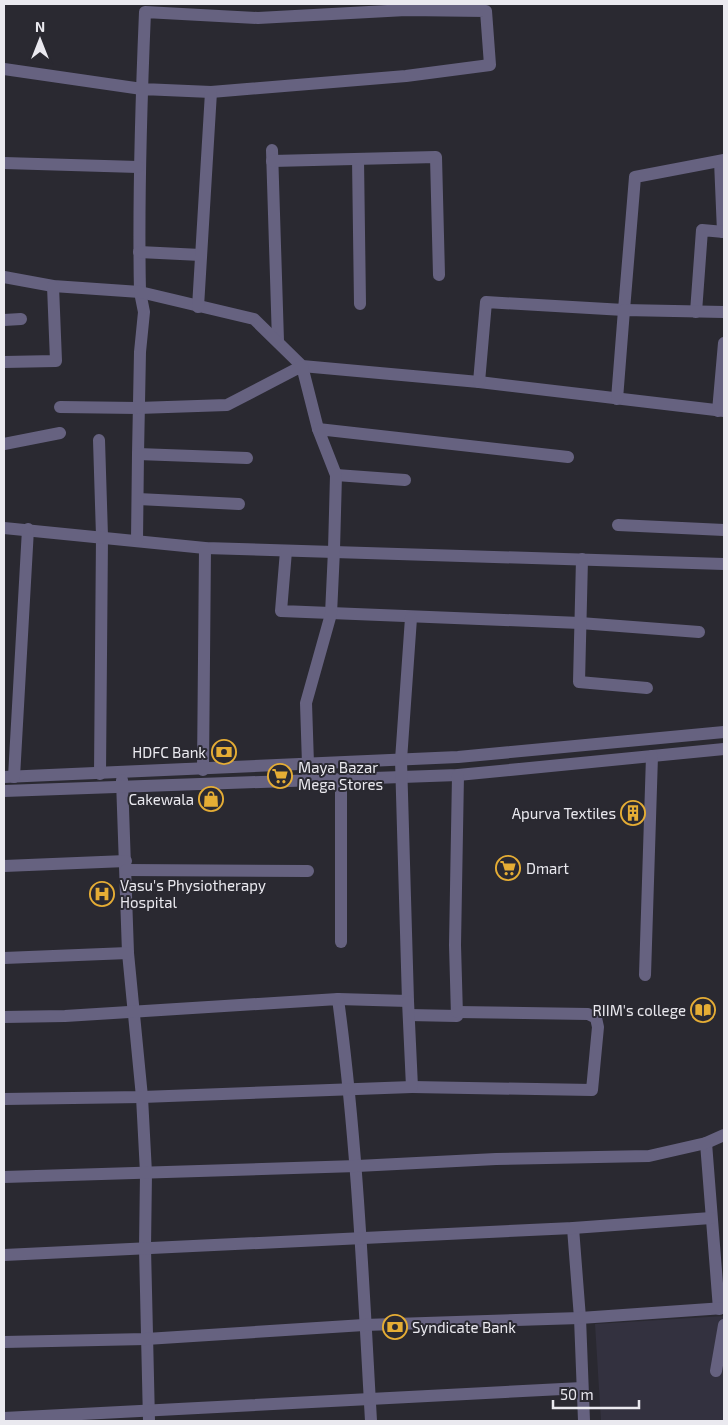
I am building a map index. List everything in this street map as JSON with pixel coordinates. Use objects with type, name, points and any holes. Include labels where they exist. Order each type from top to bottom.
[{"type":"street","points":[[4,69],[142,89],[211,92],[406,76],[490,65],[486,11],[406,10],[258,18],[145,12],[142,89],[138,167],[140,292],[144,312],[138,408],[137,540]]},
{"type":"street","points":[[198,307],[211,92]]},
{"type":"street","points":[[278,341],[272,156],[358,159],[436,157],[439,275]]},
{"type":"street","points":[[358,159],[360,304]]},
{"type":"street","points":[[617,399],[636,177],[722,160],[724,232],[702,230],[696,312]]},
{"type":"street","points":[[4,163],[138,167]]},
{"type":"street","points":[[139,252],[201,255]]},
{"type":"street","points":[[4,277],[53,286],[140,292],[254,320],[302,366],[318,429],[336,475],[331,614],[306,702],[308,764]]},
{"type":"street","points":[[4,362],[56,361],[53,286]]},
{"type":"street","points":[[479,382],[486,302],[624,310],[724,312]]},
{"type":"street","points":[[4,320],[21,320]]},
{"type":"street","points":[[60,407],[138,408],[227,405],[302,366],[479,382],[721,411],[724,343]]},
{"type":"street","points":[[318,429],[568,457]]},
{"type":"street","points":[[4,444],[60,433]]},
{"type":"street","points":[[99,440],[102,536],[100,774]]},
{"type":"street","points":[[138,454],[247,458]]},
{"type":"street","points":[[336,475],[405,480]]},
{"type":"street","points":[[138,499],[239,504]]},
{"type":"street","points":[[618,526],[724,530]]},
{"type":"street","points":[[4,528],[28,528],[205,548],[286,551],[334,550],[724,564]]},
{"type":"street","points":[[28,528],[9,777],[458,758],[724,732]]},
{"type":"street","points":[[203,770],[205,548]]},
{"type":"street","points":[[286,551],[281,611],[411,618],[580,623],[699,632]]},
{"type":"street","points":[[582,559],[579,682],[647,688]]},
{"type":"street","points":[[411,618],[400,760],[412,1087]]},
{"type":"street","points":[[4,791],[458,775],[724,749]]},
{"type":"street","points":[[645,975],[652,756]]},
{"type":"street","points":[[121,773],[128,953],[135,1011],[146,1173],[146,1340],[149,1416]]},
{"type":"street","points":[[409,1016],[457,1016],[455,946],[458,775]]},
{"type":"street","points":[[341,779],[341,942]]},
{"type":"street","points":[[4,866],[126,865],[308,872]]},
{"type":"street","points":[[4,958],[128,953]]},
{"type":"street","points":[[4,1017],[338,999],[408,1001]]},
{"type":"street","points":[[338,999],[350,1088],[357,1166],[364,1324],[371,1421]]},
{"type":"street","points":[[4,1098],[142,1097],[412,1087],[592,1090],[598,1027],[596,1018],[588,1014],[457,1012]]},
{"type":"street","points":[[4,1177],[357,1166],[496,1159],[649,1156],[706,1143],[724,1135]]},
{"type":"street","points":[[4,1342],[146,1340],[364,1324],[580,1318],[722,1308],[711,1218],[706,1143]]},
{"type":"street","points":[[4,1255],[573,1228],[711,1218]]},
{"type":"street","points":[[573,1228],[580,1318],[584,1421]]},
{"type":"street","points":[[716,1371],[724,1325]]},
{"type":"street","points":[[4,1418],[149,1416],[370,1400],[582,1388]]},
{"type":"shaded area","points":[[724,1316],[724,1421],[601,1421],[595,1324]]},
{"type":"place","name":"HDFC Bank","points":[[224,752]]},
{"type":"place","name":"Maya Bazar Mega Stores","points":[[280,776]]},
{"type":"place","name":"Cakewala","points":[[211,799]]},
{"type":"place","name":"Apurva Textiles","points":[[633,813]]},
{"type":"place","name":"Dmart","points":[[508,868]]},
{"type":"place","name":"Vasu's Physiotherapy Hospital","points":[[102,894]]},
{"type":"place","name":"RIIM's college","points":[[703,1010]]},
{"type":"place","name":"Syndicate Bank","points":[[395,1327]]}]
